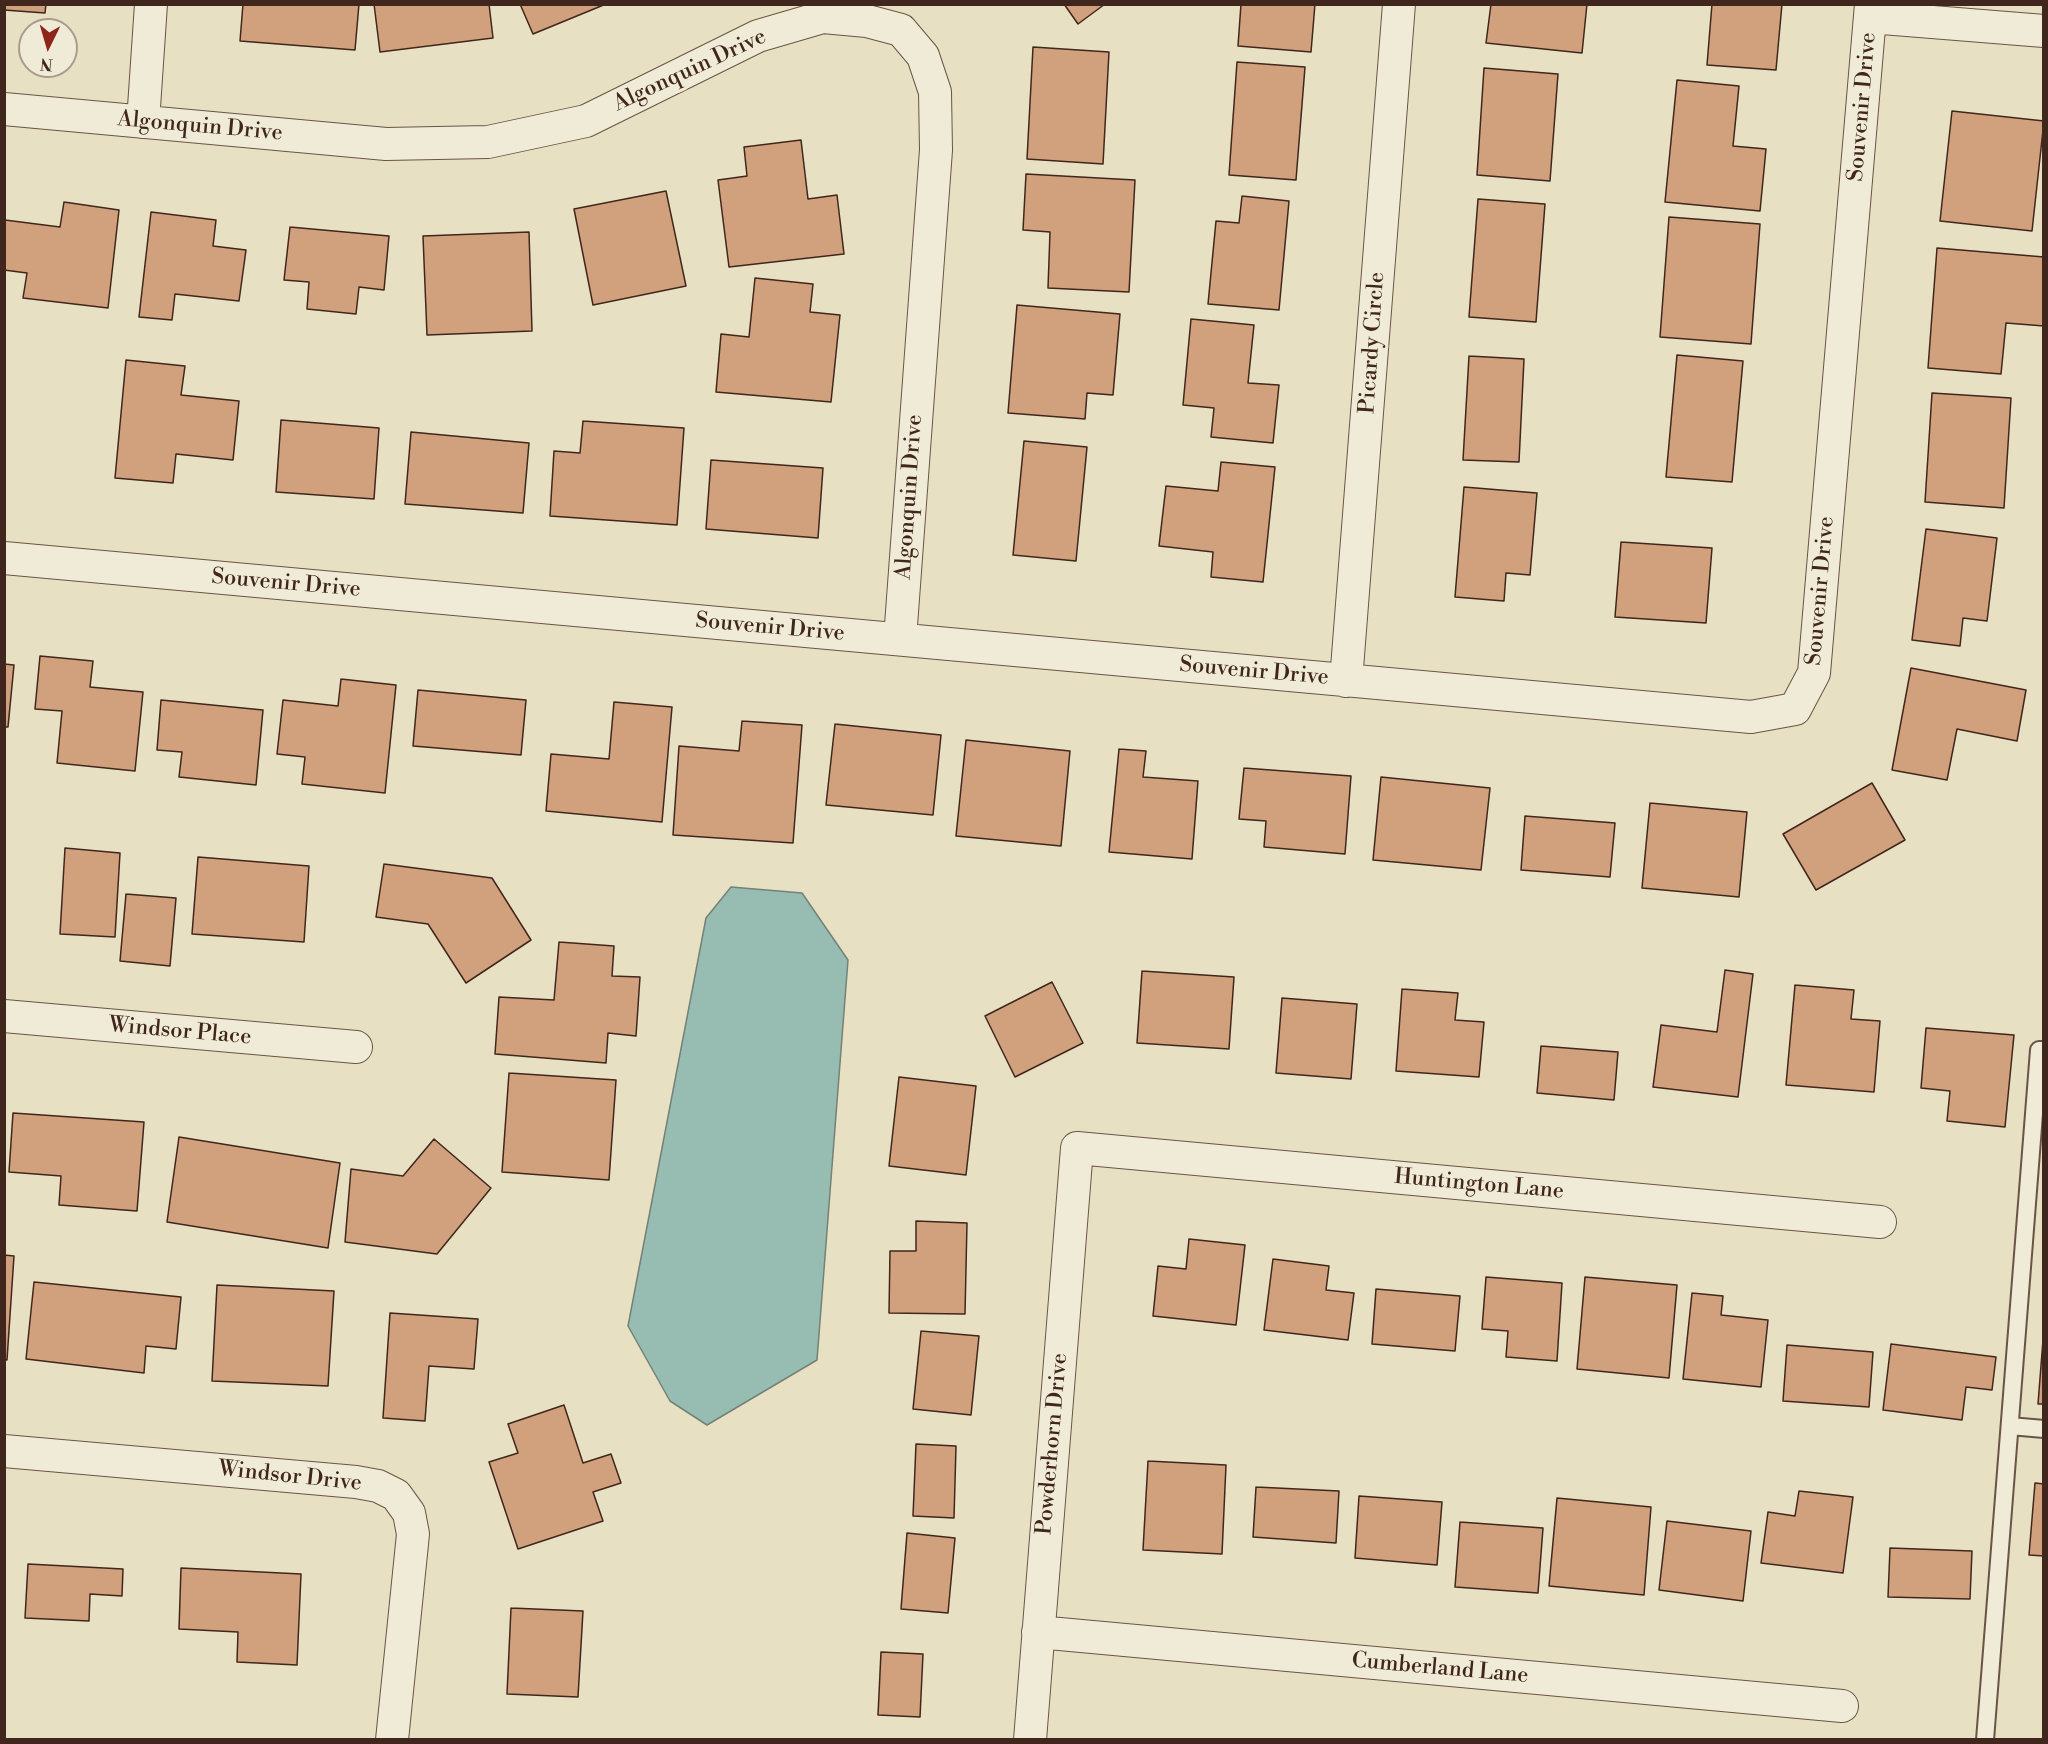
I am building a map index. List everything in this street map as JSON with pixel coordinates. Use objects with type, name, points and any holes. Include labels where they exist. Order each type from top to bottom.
[{"type":"street","points":[[143,122],[151,4]]},
{"type":"street","name":"Picardy Circle","points":[[1346,681],[1399,4]]},
{"type":"street","points":[[1871,11],[2043,31]]},
{"type":"street","name":"Souvenir Drive","points":[[4,558],[1751,717],[1795,709],[1814,673],[1871,11]]},
{"type":"street","name":"Algonquin Drive","points":[[4,109],[386,144],[488,142],[586,121],[758,36],[823,18],[867,21],[901,30],[923,56],[935,92],[936,150],[900,639]]},
{"type":"street","name":"Windsor Place","points":[[4,1016],[356,1047]]},
{"type":"street","name":"Huntington Lane","points":[[1077,1149],[1880,1222]]},
{"type":"street","name":"Powderhorn Drive","points":[[1030,1740],[1077,1149]]},
{"type":"street","name":"Windsor Drive","points":[[4,1450],[356,1482],[378,1486],[396,1495],[409,1512],[413,1534],[392,1740]]},
{"type":"street","name":"Cumberland Lane","points":[[1038,1632],[1842,1706]]},
{"type":"lane","points":[[1985,1740],[2039,1050],[2043,1050]]},
{"type":"lane","points":[[2010,1426],[2043,1428]]},
{"type":"water","points":[[731,887],[802,893],[848,960],[817,1360],[707,1425],[670,1401],[628,1326],[706,918]]},
{"type":"building","points":[[4,4],[46,4],[45,13],[4,10]]},
{"type":"building","points":[[243,4],[359,4],[355,50],[240,41]]},
{"type":"building","points":[[374,4],[489,4],[493,38],[380,52]]},
{"type":"building","points":[[520,4],[606,4],[533,34]]},
{"type":"building","points":[[1064,4],[1105,4],[1078,24]]},
{"type":"building","points":[[1241,4],[1315,4],[1311,52],[1238,46]]},
{"type":"building","points":[[1491,4],[1587,4],[1582,53],[1486,43]]},
{"type":"building","points":[[1712,4],[1782,4],[1776,70],[1707,65]]},
{"type":"building","points":[[1033,47],[1109,52],[1103,164],[1027,159]]},
{"type":"building","points":[[1237,62],[1305,67],[1296,180],[1229,175]]},
{"type":"building","points":[[1484,68],[1558,74],[1550,181],[1477,175]]},
{"type":"building","points":[[1677,80],[1739,86],[1733,146],[1766,149],[1760,211],[1665,202]]},
{"type":"building","points":[[1952,111],[2044,121],[2032,231],[1940,221]]},
{"type":"building","points":[[801,140],[808,199],[837,195],[844,254],[729,267],[718,180],[747,176],[744,147]]},
{"type":"building","points":[[1026,174],[1135,180],[1129,292],[1048,288],[1050,232],[1023,230]]},
{"type":"building","points":[[666,191],[686,286],[593,305],[574,209]]},
{"type":"building","points":[[1242,196],[1289,201],[1279,310],[1208,304],[1216,221],[1239,223]]},
{"type":"building","points":[[1478,199],[1545,204],[1536,322],[1469,317]]},
{"type":"building","points":[[64,202],[119,210],[108,308],[23,298],[27,273],[4,270],[5,220],[60,227]]},
{"type":"building","points":[[151,212],[216,220],[213,246],[246,250],[239,301],[175,294],[172,320],[139,317]]},
{"type":"building","points":[[1669,217],[1760,224],[1751,344],[1660,337]]},
{"type":"building","points":[[290,227],[389,236],[384,290],[359,287],[356,314],[307,309],[309,282],[284,280]]},
{"type":"building","points":[[529,232],[532,331],[427,335],[423,236]]},
{"type":"building","points":[[1937,248],[2044,257],[2044,326],[2006,323],[2001,374],[1928,368]]},
{"type":"building","points":[[755,278],[813,284],[810,312],[840,315],[831,402],[716,392],[721,334],[749,337]]},
{"type":"building","points":[[1017,305],[1120,314],[1113,395],[1087,393],[1085,419],[1008,413]]},
{"type":"building","points":[[1191,319],[1254,325],[1248,383],[1279,385],[1273,443],[1211,437],[1214,408],[1183,405]]},
{"type":"building","points":[[1677,355],[1743,361],[1732,482],[1666,477]]},
{"type":"building","points":[[1469,356],[1524,359],[1519,462],[1463,460]]},
{"type":"building","points":[[126,360],[185,366],[181,395],[239,401],[233,460],[176,454],[173,483],[115,478]]},
{"type":"building","points":[[1932,393],[2011,398],[2004,508],[1925,502]]},
{"type":"building","points":[[281,420],[379,428],[374,499],[276,492]]},
{"type":"building","points":[[583,421],[684,428],[677,525],[550,516],[554,451],[580,453]]},
{"type":"building","points":[[411,432],[529,443],[523,513],[405,504]]},
{"type":"building","points":[[1024,441],[1087,447],[1076,561],[1013,555]]},
{"type":"building","points":[[711,460],[823,468],[818,538],[706,529]]},
{"type":"building","points":[[1221,462],[1275,467],[1263,582],[1211,577],[1213,552],[1159,546],[1166,486],[1218,491]]},
{"type":"building","points":[[1464,487],[1537,493],[1530,575],[1506,573],[1504,601],[1455,597]]},
{"type":"building","points":[[1926,529],[1997,538],[1987,621],[1963,618],[1960,646],[1912,640]]},
{"type":"building","points":[[1621,542],[1712,548],[1706,623],[1615,617]]},
{"type":"building","points":[[40,656],[93,661],[90,687],[143,692],[135,771],[57,763],[62,711],[35,709]]},
{"type":"building","points":[[4,664],[14,665],[8,727],[4,727]]},
{"type":"building","points":[[1911,668],[2026,690],[2017,741],[1957,729],[1947,780],[1892,770]]},
{"type":"building","points":[[341,679],[396,685],[385,793],[302,784],[305,757],[277,754],[283,700],[338,706]]},
{"type":"building","points":[[418,690],[526,700],[521,755],[413,746]]},
{"type":"building","points":[[161,700],[263,710],[256,785],[179,777],[182,752],[157,750]]},
{"type":"building","points":[[614,702],[672,707],[662,822],[546,811],[551,754],[609,759]]},
{"type":"building","points":[[742,721],[802,725],[793,843],[673,835],[679,746],[739,751]]},
{"type":"building","points":[[835,724],[941,735],[933,815],[826,805]]},
{"type":"building","points":[[966,740],[1070,751],[1061,846],[956,836]]},
{"type":"building","points":[[1119,749],[1146,751],[1143,777],[1198,781],[1192,859],[1109,852]]},
{"type":"building","points":[[1244,768],[1351,776],[1345,854],[1264,847],[1266,821],[1239,819]]},
{"type":"building","points":[[1381,777],[1490,788],[1481,870],[1373,860]]},
{"type":"building","points":[[1872,783],[1905,840],[1816,890],[1783,834]]},
{"type":"building","points":[[1650,803],[1747,812],[1739,897],[1642,888]]},
{"type":"building","points":[[1525,816],[1615,823],[1610,877],[1521,870]]},
{"type":"building","points":[[65,848],[120,853],[115,937],[60,934]]},
{"type":"building","points":[[198,857],[309,866],[304,942],[192,934]]},
{"type":"building","points":[[384,864],[492,878],[531,940],[466,983],[428,924],[376,917]]},
{"type":"building","points":[[126,894],[176,898],[170,966],[120,961]]},
{"type":"building","points":[[559,942],[614,946],[612,976],[640,977],[636,1036],[608,1033],[606,1063],[495,1054],[499,997],[554,1000]]},
{"type":"building","points":[[1725,970],[1753,974],[1738,1097],[1653,1087],[1661,1025],[1717,1032]]},
{"type":"building","points":[[1142,971],[1234,977],[1229,1049],[1137,1043]]},
{"type":"building","points":[[1052,982],[1083,1043],[1015,1077],[985,1016]]},
{"type":"building","points":[[1795,985],[1854,990],[1851,1019],[1880,1021],[1874,1092],[1786,1085]]},
{"type":"building","points":[[1402,989],[1458,993],[1455,1020],[1484,1022],[1479,1077],[1396,1071]]},
{"type":"building","points":[[1282,998],[1357,1004],[1351,1079],[1276,1073]]},
{"type":"building","points":[[1926,1028],[2014,1035],[2005,1127],[1947,1121],[1950,1091],[1921,1088]]},
{"type":"building","points":[[1541,1046],[1618,1052],[1614,1100],[1537,1093]]},
{"type":"building","points":[[509,1073],[616,1080],[609,1180],[502,1172]]},
{"type":"building","points":[[899,1077],[976,1086],[966,1175],[889,1166]]},
{"type":"building","points":[[13,1113],[144,1122],[137,1211],[59,1205],[61,1176],[9,1172]]},
{"type":"building","points":[[179,1137],[340,1163],[328,1248],[167,1222]]},
{"type":"building","points":[[434,1139],[491,1188],[437,1254],[345,1242],[351,1169],[403,1176]]},
{"type":"building","points":[[916,1221],[967,1223],[965,1314],[889,1313],[890,1251],[916,1251]]},
{"type":"building","points":[[1189,1239],[1245,1245],[1236,1325],[1153,1316],[1158,1266],[1186,1269]]},
{"type":"building","points":[[4,1255],[14,1256],[7,1360],[4,1359]]},
{"type":"building","points":[[1273,1259],[1329,1266],[1326,1290],[1354,1293],[1348,1340],[1264,1330]]},
{"type":"building","points":[[1486,1277],[1562,1283],[1557,1361],[1506,1357],[1508,1331],[1482,1329]]},
{"type":"building","points":[[1585,1277],[1677,1285],[1669,1378],[1577,1369]]},
{"type":"building","points":[[34,1282],[181,1297],[176,1349],[146,1346],[144,1373],[26,1359]]},
{"type":"building","points":[[217,1285],[334,1291],[328,1386],[212,1381]]},
{"type":"building","points":[[1376,1289],[1460,1296],[1455,1351],[1372,1344]]},
{"type":"building","points":[[1692,1293],[1723,1296],[1721,1315],[1768,1320],[1761,1387],[1683,1379]]},
{"type":"building","points":[[390,1313],[478,1319],[474,1369],[429,1366],[425,1421],[383,1418]]},
{"type":"building","points":[[2044,1327],[2044,1404],[2038,1404]]},
{"type":"building","points":[[921,1331],[979,1336],[971,1415],[913,1409]]},
{"type":"building","points":[[1891,1344],[1996,1357],[1992,1390],[1966,1387],[1962,1420],[1883,1410]]},
{"type":"building","points":[[1787,1345],[1873,1352],[1869,1407],[1783,1401]]},
{"type":"building","points":[[564,1405],[583,1463],[611,1454],[621,1483],[593,1492],[603,1521],[518,1549],[489,1462],[518,1453],[508,1424]]},
{"type":"building","points":[[916,1444],[956,1446],[954,1518],[913,1516]]},
{"type":"building","points":[[1148,1461],[1226,1465],[1222,1554],[1143,1550]]},
{"type":"building","points":[[2035,1483],[2044,1484],[2044,1556],[2029,1555]]},
{"type":"building","points":[[1256,1487],[1339,1491],[1336,1543],[1253,1537]]},
{"type":"building","points":[[1799,1491],[1853,1497],[1843,1573],[1761,1563],[1768,1512],[1795,1516]]},
{"type":"building","points":[[1359,1496],[1442,1502],[1437,1565],[1355,1558]]},
{"type":"building","points":[[1557,1498],[1651,1507],[1644,1595],[1549,1586]]},
{"type":"building","points":[[1667,1521],[1751,1531],[1743,1601],[1659,1590]]},
{"type":"building","points":[[1460,1522],[1543,1528],[1538,1593],[1455,1587]]},
{"type":"building","points":[[907,1533],[955,1538],[948,1613],[901,1609]]},
{"type":"building","points":[[1890,1548],[1972,1551],[1970,1599],[1888,1597]]},
{"type":"building","points":[[28,1564],[123,1569],[122,1596],[90,1594],[89,1621],[25,1618]]},
{"type":"building","points":[[181,1568],[301,1574],[297,1665],[237,1662],[238,1632],[179,1629]]},
{"type":"building","points":[[511,1608],[583,1611],[578,1697],[507,1694]]},
{"type":"building","points":[[881,1652],[923,1654],[920,1717],[878,1715]]}]
